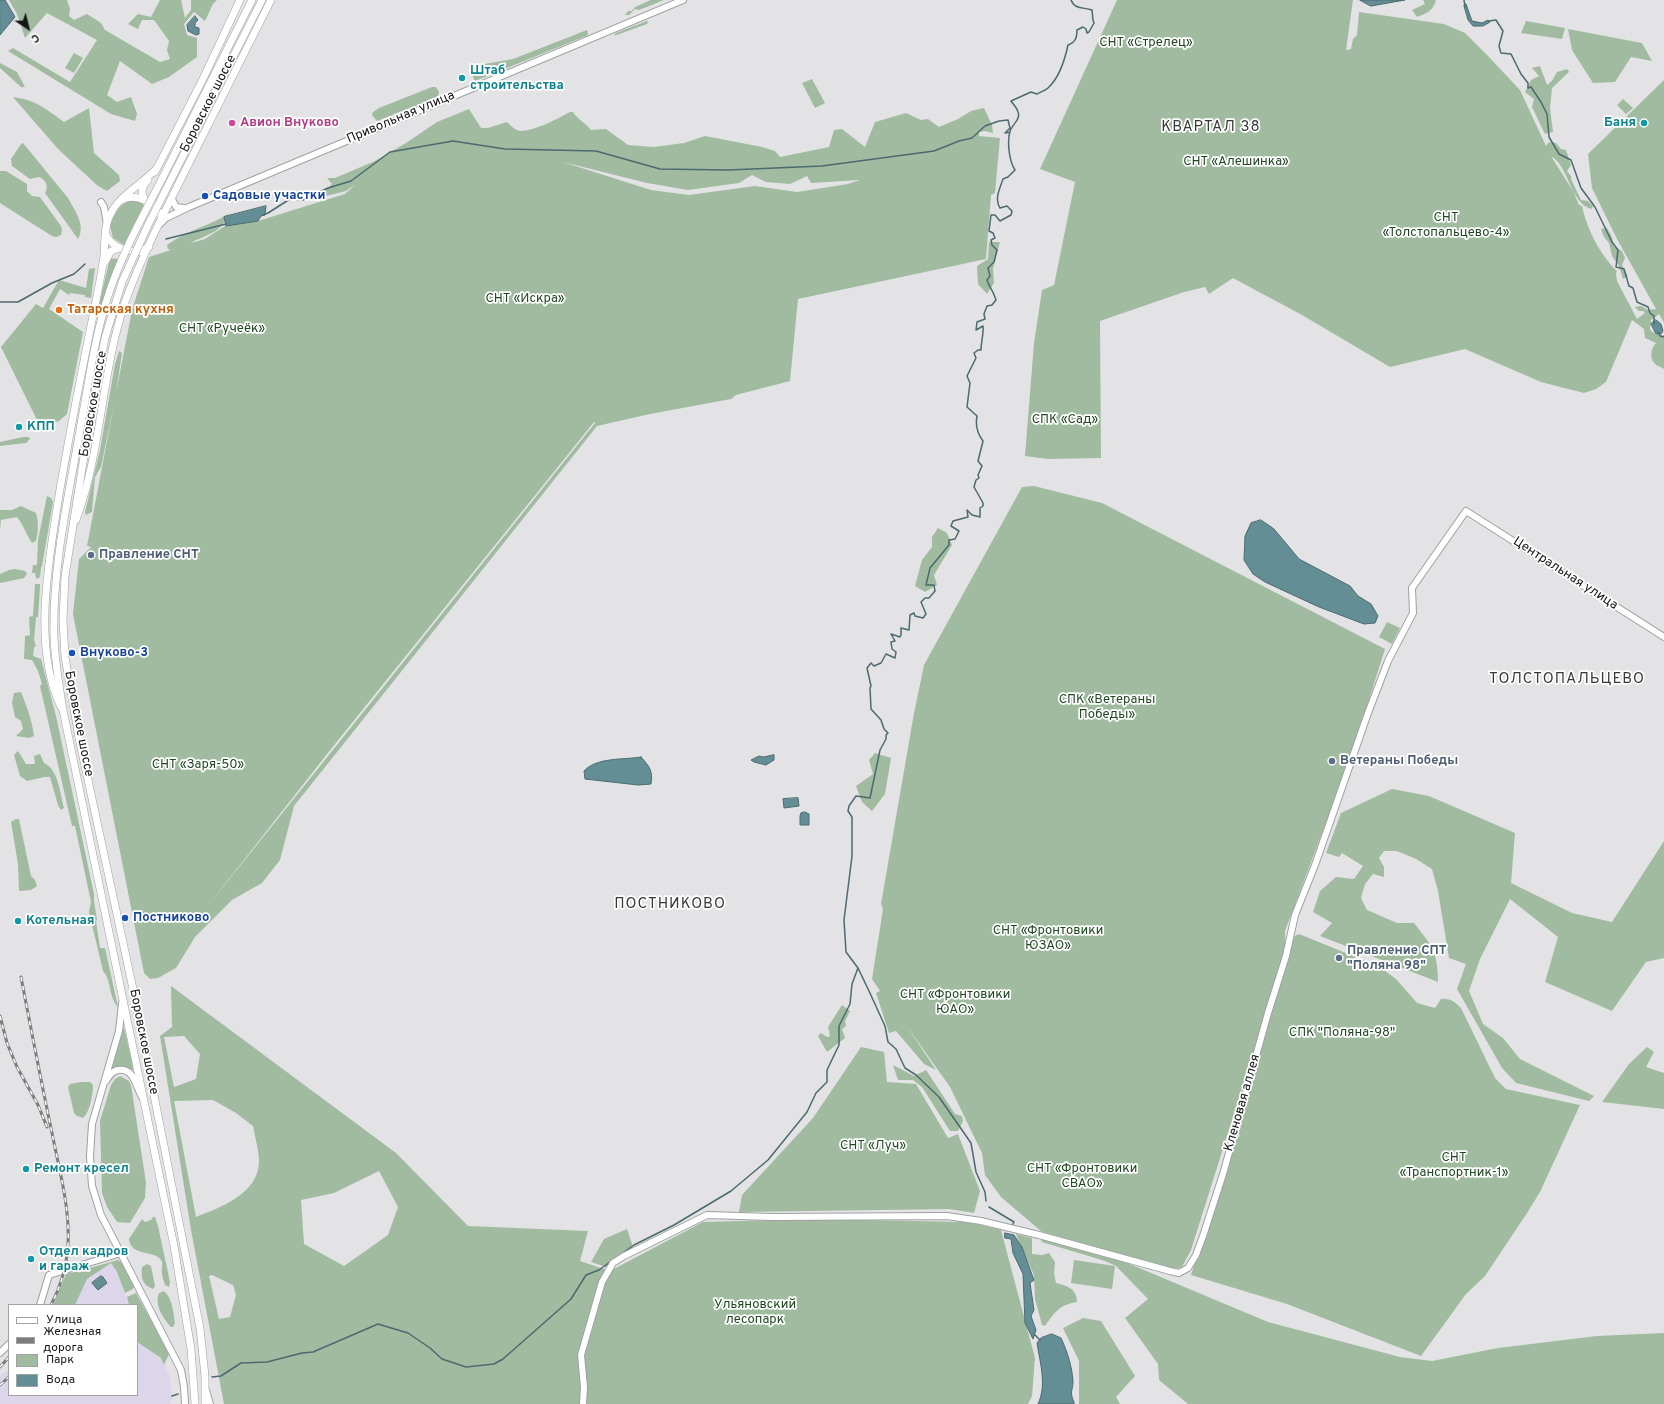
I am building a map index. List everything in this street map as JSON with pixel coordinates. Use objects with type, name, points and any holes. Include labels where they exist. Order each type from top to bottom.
[{"type":"main road","points":[[148,203],[142,196],[144,185],[157,168],[202,81],[240,0]]},
{"type":"main road","name":"Боровское шоссе","points":[[195,1404],[190,1342],[174,1246],[63,710],[54,643],[54,599],[59,554],[96,342],[112,284],[142,219],[252,0]]},
{"type":"main road","name":"Боровское шоссе","points":[[205,1404],[202,1342],[133,990],[79,738],[64,647],[63,613],[65,576],[72,528],[105,338],[122,282],[148,225],[262,0]]},
{"type":"main road","points":[[72,528],[80,508],[93,453],[117,328],[134,278],[163,215],[271,0]]},
{"type":"main road","points":[[63,710],[56,694],[47,653],[45,610],[47,581],[70,426],[102,268],[107,224],[111,212],[157,168]]},
{"type":"main road","points":[[120,202],[126,198],[133,197],[156,207],[163,215]]},
{"type":"main road","points":[[106,235],[112,244],[120,248],[138,252],[149,247]]},
{"type":"main road","points":[[102,268],[110,253],[114,249],[120,248]]},
{"type":"street","name":"Привольная улица","points":[[186,208],[683,0]]},
{"type":"street","points":[[172,199],[176,207],[186,208]]},
{"type":"street","points":[[107,224],[104,207],[101,202],[110,205],[120,202]]},
{"type":"street","points":[[163,215],[186,208]]},
{"type":"street","points":[[157,228],[166,218],[186,208]]},
{"type":"street","name":"Центральная улица","points":[[1466,511],[1664,637]]},
{"type":"street","name":"Кленовая аллея","points":[[583,1404],[584,1388],[581,1357],[602,1282],[613,1263],[634,1250],[707,1215],[772,1218],[946,1216],[981,1221],[1032,1233],[1179,1273],[1188,1268],[1196,1255],[1223,1174],[1293,930],[1295,915],[1315,864],[1368,713],[1388,661],[1413,613],[1411,596],[1412,588],[1466,511]]},
{"type":"street","points":[[122,989],[119,1031],[91,1131],[90,1156],[92,1183],[99,1210],[181,1370],[185,1404]]},
{"type":"street","points":[[100,1095],[110,1075],[116,1071],[125,1070],[133,1077],[137,1089],[145,1104]]},
{"type":"street","points":[[40,1304],[49,1275],[121,1253]]},
{"type":"street","points":[[0,1353],[8,1345]]},
{"type":"street","points":[[205,1387],[210,1404]]},
{"type":"shaded area","points":[[111,1263],[117,1272],[129,1304],[75,1304],[87,1279]]},
{"type":"shaded area","points":[[138,1343],[161,1358],[170,1377],[172,1399],[170,1404],[0,1404],[0,1376],[8,1370],[8,1396],[138,1396]]},
{"type":"green space","points":[[9,0],[67,0],[70,9],[69,16],[74,20],[87,14],[101,23],[105,30],[160,62],[170,59],[167,50],[169,41],[154,20],[142,20],[138,29],[128,24],[138,14],[151,17],[160,0],[181,0],[185,18],[191,10],[191,0],[217,0],[213,4],[205,21],[194,12],[184,24],[187,35],[197,38],[197,57],[169,77],[152,84],[120,61],[107,95],[117,102],[131,97],[137,114],[135,121],[111,114],[8,51],[13,48],[70,82],[97,40],[47,13],[25,38],[17,14]]},
{"type":"green space","points":[[651,0],[664,0],[639,10],[635,9],[629,15],[625,15],[628,11],[632,11],[635,7]]},
{"type":"green space","points":[[1117,0],[1353,0],[1346,50],[1351,49],[1353,39],[1357,35],[1359,12],[1444,24],[1465,33],[1520,90],[1546,146],[1549,142],[1556,143],[1561,149],[1566,150],[1571,165],[1567,171],[1571,176],[1581,200],[1588,201],[1593,206],[1592,209],[1585,206],[1579,200],[1562,168],[1551,156],[1573,191],[1579,205],[1582,206],[1587,224],[1595,241],[1605,257],[1617,271],[1617,281],[1637,319],[1645,313],[1643,311],[1639,311],[1635,307],[1641,306],[1648,310],[1656,309],[1617,239],[1592,188],[1588,154],[1664,80],[1664,323],[1659,314],[1651,320],[1650,330],[1657,335],[1664,335],[1664,369],[1653,362],[1651,356],[1652,350],[1656,343],[1645,338],[1644,329],[1632,320],[1606,382],[1596,389],[1584,393],[1541,382],[1465,349],[1390,367],[1302,315],[1233,278],[1209,294],[1205,287],[1184,292],[1100,321],[1101,458],[1048,459],[1025,456],[1034,343],[1042,290],[1054,285],[1075,182],[1040,169]]},
{"type":"green space","points":[[1423,0],[1436,0],[1433,7],[1429,11],[1417,17],[1412,10],[1425,4]]},
{"type":"green space","points":[[647,21],[647,24],[614,36],[616,33]]},
{"type":"green space","points":[[1526,21],[1565,28],[1562,39],[1521,33]]},
{"type":"green space","points":[[1568,29],[1642,43],[1652,61],[1631,57],[1615,82],[1593,83],[1572,50]]},
{"type":"green space","points":[[587,30],[588,35],[475,81],[471,73],[474,67],[479,65],[513,59]]},
{"type":"green space","points":[[74,53],[83,58],[74,73],[65,68]]},
{"type":"green space","points":[[0,63],[17,72],[25,87],[21,87],[0,68]]},
{"type":"green space","points":[[1540,66],[1547,85],[1552,81],[1557,72],[1567,69],[1569,72],[1552,88],[1550,108],[1553,132],[1545,134],[1532,107],[1534,99],[1525,92],[1531,80],[1539,76],[1532,68]]},
{"type":"green space","points":[[812,79],[825,103],[815,108],[802,83]]},
{"type":"green space","points":[[432,87],[436,87],[439,92],[438,97],[377,121],[372,115],[373,112],[379,108]]},
{"type":"green space","points":[[13,97],[28,100],[46,109],[64,122],[89,108],[94,153],[119,175],[120,181],[107,191],[98,186],[58,149]]},
{"type":"green space","points":[[1623,99],[1633,108],[1626,114],[1617,105]]},
{"type":"green space","name":"СНТ «Искра»","points":[[984,108],[992,125],[993,133],[985,131],[979,132],[979,136],[1000,138],[995,193],[991,195],[986,259],[798,299],[790,381],[736,395],[731,399],[650,414],[597,426],[294,806],[280,860],[262,883],[232,900],[195,937],[176,968],[158,978],[150,979],[144,973],[73,614],[79,559],[91,547],[87,546],[115,399],[101,467],[95,477],[92,512],[86,515],[85,512],[100,450],[115,364],[119,351],[122,353],[116,393],[132,310],[149,257],[171,250],[168,249],[167,245],[174,240],[228,214],[224,217],[225,221],[218,229],[191,243],[205,239],[225,226],[258,221],[345,194],[356,184],[346,191],[326,196],[323,192],[332,184],[327,178],[335,178],[375,161],[406,143],[437,122],[469,109],[481,128],[488,128],[507,122],[516,130],[520,131],[532,129],[573,112],[591,130],[606,129],[628,145],[654,147],[684,143],[705,136],[762,147],[775,151],[780,157],[829,147],[834,130],[842,129],[865,147],[875,122],[906,113],[921,120],[928,119],[939,127],[958,119],[971,111]],"holes":[[[563,162],[647,183],[688,190],[739,183],[752,175],[766,182],[790,184],[807,176],[811,183],[860,180],[848,184],[797,192],[755,186],[689,195],[651,190]],[[594,422],[595,423],[207,907],[331,749]]]},
{"type":"green space","points":[[23,143],[68,198],[79,218],[81,229],[78,239],[45,193],[47,186],[43,180],[39,177],[30,179],[12,166],[11,159]]},
{"type":"green space","points":[[0,171],[6,171],[27,184],[27,191],[32,196],[40,197],[61,226],[61,235],[56,237],[52,236],[0,203]]},
{"type":"green space","points":[[131,201],[138,201],[144,205],[124,245],[113,238],[110,226],[120,207]]},
{"type":"green space","points":[[1607,228],[1612,237],[1614,247],[1622,251],[1625,258],[1622,265],[1628,276],[1623,279],[1619,266],[1612,256],[1609,243],[1604,237],[1601,229]]},
{"type":"green space","points":[[989,242],[1000,242],[993,269],[994,283],[987,294],[978,284],[977,266],[988,259]]},
{"type":"green space","points":[[110,258],[118,259],[98,314],[97,313]]},
{"type":"green space","points":[[95,268],[91,298],[85,297],[85,295],[70,293],[69,295],[60,289],[49,309],[83,332],[67,414],[59,421],[40,426],[1,347],[36,304],[43,308],[59,280],[86,288],[89,269]]},
{"type":"green space","points":[[29,437],[30,439],[26,443],[0,446],[0,442]]},
{"type":"green space","points":[[1034,486],[1102,503],[1385,649],[1350,759],[1285,931],[1285,952],[1191,1250],[1182,1267],[1175,1269],[1042,1232],[1001,1197],[985,1175],[982,1153],[950,1087],[906,1025],[936,1070],[924,1064],[896,1031],[889,1033],[876,993],[880,991],[872,979],[883,909],[881,904],[914,713],[924,665],[1022,487]]},
{"type":"green space","points":[[47,496],[51,498],[53,502],[40,577],[37,579],[35,573],[32,573],[33,565],[37,565],[38,540]]},
{"type":"green space","points":[[21,506],[36,513],[38,524],[37,534],[36,541],[32,543],[17,517],[1,520],[0,530],[0,510],[12,510]]},
{"type":"green space","points":[[938,528],[947,533],[952,545],[934,575],[937,585],[925,592],[915,586],[922,560],[932,547],[932,537]]},
{"type":"green space","points":[[15,569],[25,571],[27,574],[24,578],[0,583],[0,574]]},
{"type":"green space","points":[[35,584],[40,584],[40,586],[38,617],[36,617],[34,640],[36,646],[34,647],[33,656],[41,659],[56,716],[94,894],[100,948],[105,948],[118,1007],[113,998],[108,979],[103,971],[89,912],[91,902],[75,826],[72,826],[40,686],[42,684],[38,671],[32,660],[24,659],[25,636],[30,635],[29,617],[33,616]]},
{"type":"green space","points":[[1387,622],[1400,628],[1392,644],[1379,637]]},
{"type":"green space","points":[[21,692],[33,730],[34,736],[29,738],[16,736],[23,729],[21,721],[15,717],[12,703],[14,693]]},
{"type":"green space","points":[[18,751],[26,764],[35,764],[34,756],[40,754],[44,763],[49,766],[56,777],[64,808],[61,810],[58,805],[50,777],[27,781],[20,776],[14,755]]},
{"type":"green space","points":[[875,753],[891,758],[885,794],[872,811],[862,802],[856,786],[873,774],[869,760]]},
{"type":"green space","points":[[1392,789],[1429,796],[1515,833],[1511,883],[1572,913],[1612,922],[1664,841],[1664,958],[1646,962],[1612,1011],[1545,982],[1558,937],[1510,899],[1480,959],[1469,991],[1483,1024],[1503,1038],[1520,1059],[1594,1096],[1589,1101],[1516,1083],[1502,1068],[1457,989],[1466,964],[1449,958],[1438,891],[1432,869],[1416,859],[1397,851],[1384,851],[1379,858],[1384,867],[1384,877],[1373,874],[1365,884],[1361,898],[1367,910],[1397,923],[1414,923],[1433,950],[1437,963],[1438,982],[1320,936],[1332,923],[1313,912],[1320,891],[1336,877],[1354,879],[1363,866],[1342,853],[1339,857],[1326,853],[1341,813]]},
{"type":"green space","points":[[19,819],[31,876],[35,880],[37,886],[31,890],[19,891],[18,864],[11,822]]},
{"type":"green space","points":[[1299,934],[1380,967],[1396,979],[1417,1003],[1435,1008],[1441,999],[1447,999],[1454,1002],[1461,1008],[1495,1078],[1506,1089],[1580,1105],[1540,1192],[1527,1213],[1485,1276],[1466,1294],[1421,1356],[1287,1304],[1191,1275],[1234,1141],[1240,1136],[1237,1132],[1293,937]]},
{"type":"green space","name":"Ульяновский лесопарк","points":[[171,986],[396,1153],[468,1226],[588,1231],[580,1261],[610,1271],[703,1222],[812,1219],[967,1222],[1001,1230],[1035,1358],[1032,1396],[1028,1404],[224,1404],[191,1230],[160,1036],[172,1027]],"holes":[[[184,1036],[200,1054],[196,1079],[174,1087],[164,1037]],[[213,1100],[236,1113],[253,1126],[258,1148],[259,1162],[257,1173],[252,1183],[245,1191],[227,1204],[196,1217],[174,1101]],[[379,1171],[398,1207],[388,1235],[344,1266],[304,1244],[301,1200],[334,1193]],[[212,1275],[233,1285],[236,1295],[230,1317],[219,1319],[209,1276]]]},
{"type":"green space","points":[[842,1005],[850,1011],[845,1021],[846,1026],[842,1029],[845,1038],[827,1052],[818,1036],[821,1033],[827,1037],[830,1036],[828,1027]]},
{"type":"green space","points":[[124,1027],[134,1070],[122,1066],[112,1068]]},
{"type":"green space","name":"СНТ «Луч»","points":[[861,1047],[884,1052],[887,1082],[916,1084],[948,1138],[958,1134],[980,1191],[974,1213],[949,1209],[739,1212],[742,1195],[813,1118]]},
{"type":"green space","points":[[1647,1047],[1654,1052],[1646,1067],[1664,1073],[1664,1109],[1602,1102],[1629,1064]]},
{"type":"green space","points":[[893,1065],[914,1076],[926,1070],[955,1114],[962,1116],[963,1121],[958,1131],[950,1131],[922,1087],[913,1080],[898,1080]]},
{"type":"green space","points":[[120,1076],[129,1081],[131,1085],[146,1183],[145,1198],[130,1223],[117,1222],[107,1207],[102,1193],[100,1121],[111,1085],[115,1079]]},
{"type":"green space","points":[[90,1082],[93,1085],[92,1098],[83,1118],[74,1113],[68,1087],[70,1084]]},
{"type":"green space","points":[[155,1217],[158,1226],[170,1282],[169,1287],[165,1285],[163,1279],[161,1260],[154,1255],[138,1251],[131,1245],[129,1239],[142,1219],[145,1222],[151,1220]]},
{"type":"green space","points":[[627,1229],[633,1247],[606,1267],[591,1262],[604,1239]]},
{"type":"green space","points":[[1016,1234],[1032,1238],[1032,1254],[1042,1255],[1049,1253],[1055,1262],[1054,1273],[1056,1283],[1064,1285],[1074,1291],[1077,1298],[1077,1302],[1066,1305],[1058,1310],[1045,1326],[1042,1325],[1035,1299],[1034,1275]]},
{"type":"green space","points":[[1040,1238],[1120,1260],[1268,1322],[1400,1357],[1432,1361],[1498,1348],[1597,1336],[1664,1333],[1664,1404],[1188,1404],[1159,1380],[1158,1364],[1125,1318],[1148,1299],[1116,1266],[1105,1261],[1042,1242]]},
{"type":"green space","points":[[118,1260],[122,1263],[134,1286],[133,1289],[125,1293],[117,1272],[111,1263],[87,1279],[75,1304],[53,1304],[66,1274],[78,1271],[79,1273],[83,1270]]},
{"type":"green space","points":[[1074,1260],[1115,1266],[1112,1289],[1071,1283]]},
{"type":"green space","points":[[147,1264],[151,1266],[155,1286],[153,1289],[144,1283],[142,1278],[142,1267]]},
{"type":"green space","points":[[164,1291],[167,1294],[172,1306],[175,1323],[173,1327],[171,1327],[165,1320],[158,1307],[159,1293]]},
{"type":"green space","points":[[136,1293],[169,1354],[164,1365],[161,1358],[138,1343],[138,1304],[129,1304],[127,1297]]},
{"type":"green space","points":[[1083,1318],[1101,1321],[1135,1376],[1116,1397],[1120,1404],[1079,1404],[1079,1361],[1063,1328]]},
{"type":"water","points":[[0,0],[5,0],[15,17],[0,35]]},
{"type":"water","points":[[1360,0],[1405,0],[1371,6]]},
{"type":"water","points":[[1466,4],[1472,21],[1482,23],[1488,20],[1490,22],[1483,26],[1473,26],[1468,20],[1464,6]]},
{"type":"water","points":[[195,16],[198,20],[195,23],[195,27],[199,28],[199,34],[196,35],[188,31],[187,25]]},
{"type":"water","points":[[266,206],[265,215],[261,216],[258,221],[226,226],[224,217]]},
{"type":"water","points":[[1656,320],[1661,324],[1663,331],[1661,334],[1656,334],[1651,324]]},
{"type":"water","points":[[1261,520],[1274,529],[1299,559],[1350,586],[1358,596],[1371,604],[1378,616],[1375,623],[1364,624],[1319,607],[1265,582],[1253,574],[1244,560],[1245,536],[1251,523]]},
{"type":"water","points":[[774,755],[774,760],[766,765],[751,760],[759,756],[763,757]]},
{"type":"water","points":[[641,757],[650,769],[652,776],[651,784],[638,785],[585,779],[584,771],[596,763]]},
{"type":"water","points":[[798,798],[799,806],[784,808],[783,799]]},
{"type":"water","points":[[805,812],[809,814],[809,825],[800,825],[801,813]]},
{"type":"water","points":[[1005,1233],[1014,1235],[1022,1247],[1034,1280],[1030,1283],[1034,1310],[1031,1316],[1036,1330],[1033,1339],[1025,1323],[1023,1274],[1013,1253],[1011,1239],[1005,1238]]},
{"type":"water","points":[[101,1276],[107,1283],[98,1290],[92,1283]]},
{"type":"water","points":[[1052,1334],[1061,1338],[1069,1359],[1073,1381],[1071,1393],[1074,1404],[1038,1404],[1041,1397],[1042,1382],[1037,1343],[1041,1338]]},
{"type":"waterway","points":[[986,1201],[985,1192],[976,1172],[971,1143],[939,1097],[916,1075],[905,1068],[896,1049],[888,1042],[885,1026],[858,968],[846,952],[844,920],[852,856],[852,817],[848,811],[849,806],[856,796],[870,798],[880,750],[888,733],[884,729],[881,720],[871,709],[871,686],[867,668],[871,663],[874,666],[881,663],[886,654],[895,658],[896,652],[892,649],[891,642],[895,641],[891,634],[900,637],[901,628],[909,630],[910,615],[914,613],[915,616],[923,618],[926,614],[921,602],[925,598],[929,598],[935,591],[934,585],[926,585],[930,568],[949,545],[949,540],[955,539],[959,531],[951,526],[953,521],[968,517],[967,510],[972,515],[980,517],[980,508],[983,506],[983,503],[974,487],[976,480],[979,478],[978,475],[982,466],[978,461],[983,441],[977,429],[977,416],[967,407],[970,383],[967,376],[976,358],[974,353],[981,350],[983,326],[976,330],[977,322],[985,319],[984,314],[987,306],[992,305],[996,300],[987,280],[990,276],[988,268],[994,262],[997,250],[992,245],[991,240],[995,238],[993,233],[989,231],[991,215],[995,215],[1000,221],[1011,215],[1012,211],[1007,206],[1000,208],[998,205],[998,194],[1003,179],[1008,177],[1015,170],[1010,157],[1009,140],[1010,131],[1019,115],[1017,109],[1011,101],[1031,92],[1037,94],[1048,88],[1058,74],[1068,45],[1076,39],[1077,30],[1083,27],[1086,29],[1087,33],[1089,32],[1094,23],[1092,10],[1077,7],[1071,0]]},
{"type":"waterway","points":[[1464,0],[1465,7]]},
{"type":"waterway","points":[[1489,21],[1496,20],[1503,31],[1499,46],[1501,53],[1511,54],[1521,74],[1528,83],[1528,88],[1531,87],[1541,102],[1547,114],[1549,137],[1559,154],[1571,160],[1581,188],[1595,207],[1612,242],[1618,250],[1616,267],[1624,269],[1629,286],[1633,288],[1637,302],[1648,307],[1650,313],[1654,316],[1654,324]]},
{"type":"waterway","points":[[263,215],[290,199],[303,200],[328,188],[351,181],[390,152],[453,141],[505,149],[596,151],[660,169],[728,170],[822,166],[934,151],[959,141],[972,138],[985,126],[999,121],[1008,120],[1010,128],[1005,133],[1010,132]]},
{"type":"waterway","points":[[166,239],[226,224]]},
{"type":"waterway","points":[[0,302],[18,302],[52,283],[74,274],[85,264]]},
{"type":"waterway","points":[[1658,332],[1660,336],[1664,337]]},
{"type":"waterway","points":[[616,1258],[634,1245],[674,1225],[731,1191],[768,1160],[807,1112],[816,1093],[827,1082],[827,1070],[839,1045],[839,1026],[850,1004],[852,984],[858,968]]},
{"type":"waterway","points":[[989,1207],[1014,1222],[1012,1226]]},
{"type":"waterway","points":[[212,1377],[221,1376],[241,1363],[267,1362],[302,1353],[313,1352],[378,1324],[408,1333],[430,1348],[442,1359],[466,1367],[494,1364],[503,1359],[571,1299],[586,1275],[599,1270],[610,1262]]},
{"type":"waterway","points":[[1034,1334],[1040,1340]]},
{"type":"waterway","points":[[172,1396],[178,1394]]},
{"type":"railway","points":[[21,977],[66,1202],[68,1244],[65,1268],[61,1283],[51,1304]]},
{"type":"railway","points":[[0,1016],[7,1043],[17,1067],[38,1105],[47,1127]]},
{"type":"railway","points":[[0,1367],[8,1358]]},
{"type":"railway","points":[[0,1385],[8,1378]]},
{"type":"place","name":"Штаб строительства","points":[[462,78]]},
{"type":"place","name":"Авион Внуково","points":[[232,123]]},
{"type":"place","name":"Баня","points":[[1644,123]]},
{"type":"place","name":"Садовые участки","points":[[205,196]]},
{"type":"place","name":"Татарская кухня","points":[[59,310]]},
{"type":"place","name":"КПП","points":[[19,427]]},
{"type":"place","name":"Правление СНТ","points":[[91,555]]},
{"type":"place","name":"Внуково-3","points":[[72,653]]},
{"type":"place","name":"Ветераны Победы","points":[[1332,761]]},
{"type":"place","name":"Постниково","points":[[125,918]]},
{"type":"place","name":"Котельная","points":[[18,921]]},
{"type":"place","name":"Правление СПТ \"Поляна 98\"","points":[[1339,958]]},
{"type":"place","name":"Ремонт кресел","points":[[26,1169]]},
{"type":"place","name":"Отдел кадров и гараж","points":[[31,1259]]},
{"type":"district","name":"КВАРТАЛ 38","points":[[1211,128]]},
{"type":"district","name":"ТОЛСТОПАЛЬЦЕВО","points":[[1567,680]]},
{"type":"district","name":"ПОСТНИКОВО","points":[[670,905]]},
{"type":"park label","name":"СНТ «Стрелец»","points":[[1146,43]]},
{"type":"park label","name":"СНТ «Алешинка»","points":[[1236,162]]},
{"type":"park label","name":"СНТ «Толстопальцево-4»","points":[[1446,226]]},
{"type":"park label","name":"СНТ «Ручеёк»","points":[[222,329]]},
{"type":"park label","name":"СПК «Сад»","points":[[1065,420]]},
{"type":"park label","name":"СПК «Ветераны Победы»","points":[[1107,708]]},
{"type":"park label","name":"СНТ «Заря-50»","points":[[198,765]]},
{"type":"park label","name":"СНТ «Фронтовики ЮЗАО»","points":[[1048,938]]},
{"type":"park label","name":"СНТ «Фронтовики ЮАО»","points":[[955,1002]]},
{"type":"park label","name":"СПК \"Поляна-98\"","points":[[1342,1033]]},
{"type":"park label","name":"СНТ «Транспортник-1»","points":[[1454,1166]]},
{"type":"park label","name":"СНТ «Фронтовики СВАО»","points":[[1082,1176]]}]
